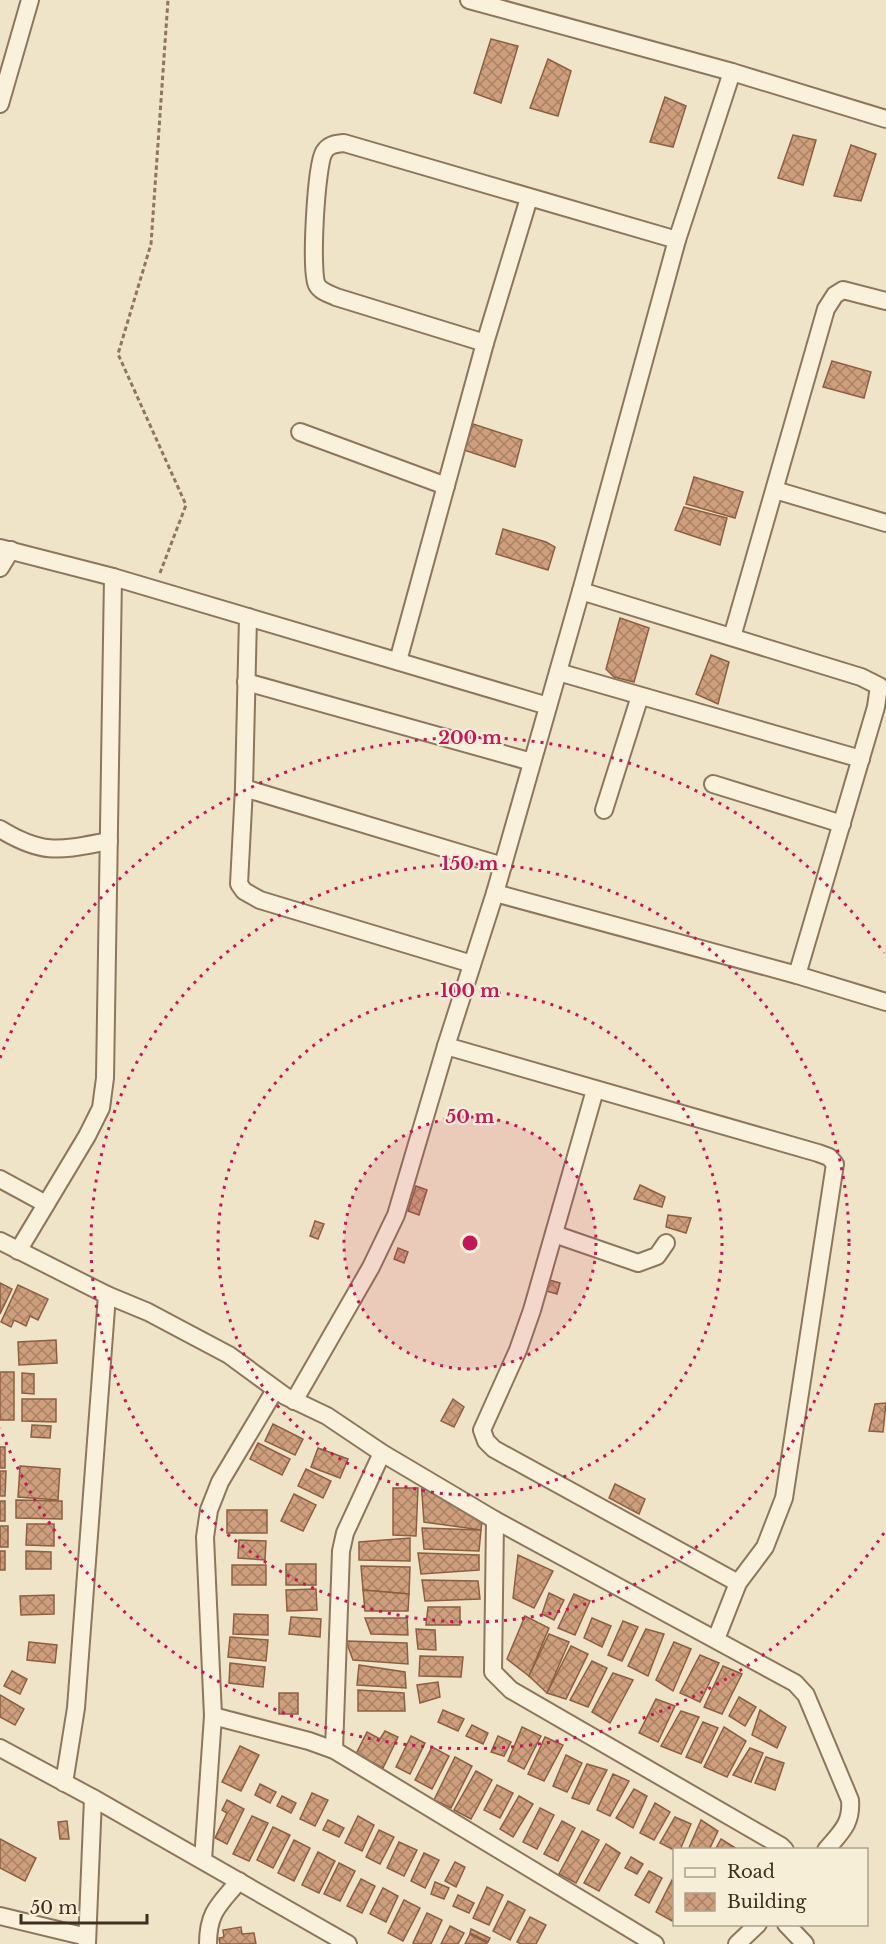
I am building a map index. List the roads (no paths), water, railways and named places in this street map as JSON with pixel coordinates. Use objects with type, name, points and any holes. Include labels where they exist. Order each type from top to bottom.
[{"type":"street","points":[[0,105],[30,0]]},
{"type":"street","points":[[469,0],[732,72],[886,119]]},
{"type":"street","points":[[294,1401],[371,1267],[396,1215],[503,866],[581,591],[676,240],[732,72]]},
{"type":"street","points":[[485,343],[336,297],[324,292],[317,285],[314,260],[320,164],[324,151],[331,145],[344,144],[676,240]]},
{"type":"street","points":[[398,661],[485,343],[529,198]]},
{"type":"street","points":[[732,637],[826,309],[838,291],[849,290],[886,301]]},
{"type":"street","points":[[300,432],[446,486]]},
{"type":"street","points":[[775,490],[886,523]]},
{"type":"street","points":[[0,568],[5,549],[113,577],[548,706]]},
{"type":"street","points":[[18,1251],[87,1136],[101,1108],[105,1078],[113,577]]},
{"type":"street","points":[[581,591],[861,677],[879,686],[876,707],[797,975]]},
{"type":"street","points":[[248,617],[239,884],[244,891],[260,900],[472,964]]},
{"type":"street","points":[[558,672],[861,759]]},
{"type":"street","points":[[246,682],[532,762]]},
{"type":"street","points":[[604,810],[640,696]]},
{"type":"street","points":[[713,784],[842,824]]},
{"type":"street","points":[[244,788],[503,866]]},
{"type":"street","points":[[0,829],[41,848],[61,850],[109,842]]},
{"type":"street","points":[[495,893],[797,975],[886,1002]]},
{"type":"street","points":[[446,1046],[818,1153],[829,1157],[835,1164],[784,1498],[765,1547],[738,1583],[716,1639]]},
{"type":"street","points":[[595,1090],[532,1310],[518,1350],[482,1430],[486,1441],[494,1449],[738,1583]]},
{"type":"street","points":[[0,1179],[46,1204]]},
{"type":"street","points":[[554,1234],[638,1263],[657,1256],[666,1243]]},
{"type":"street","points":[[0,1241],[107,1295],[148,1312],[229,1355],[275,1390],[327,1416],[382,1453],[495,1520],[795,1683],[806,1695],[850,1800],[851,1813],[846,1826],[828,1848]]},
{"type":"street","points":[[64,1784],[76,1708],[107,1295]]},
{"type":"street","points":[[203,1860],[213,1716],[205,1537],[209,1510],[220,1482],[275,1390]]},
{"type":"street","points":[[334,1750],[341,1551],[345,1533],[382,1453]]},
{"type":"street","points":[[495,1520],[494,1672],[500,1681],[511,1690],[782,1848]]},
{"type":"street","points":[[213,1716],[309,1741],[334,1750],[655,1944]]},
{"type":"street","points":[[0,1748],[93,1798],[348,1944]]},
{"type":"street","points":[[0,1916],[87,1941],[93,1798]]},
{"type":"street","points":[[207,1944],[211,1916],[239,1881]]},
{"type":"street","points":[[736,1944],[756,1926]]},
{"type":"street","points":[[788,1926],[804,1944]]}]
